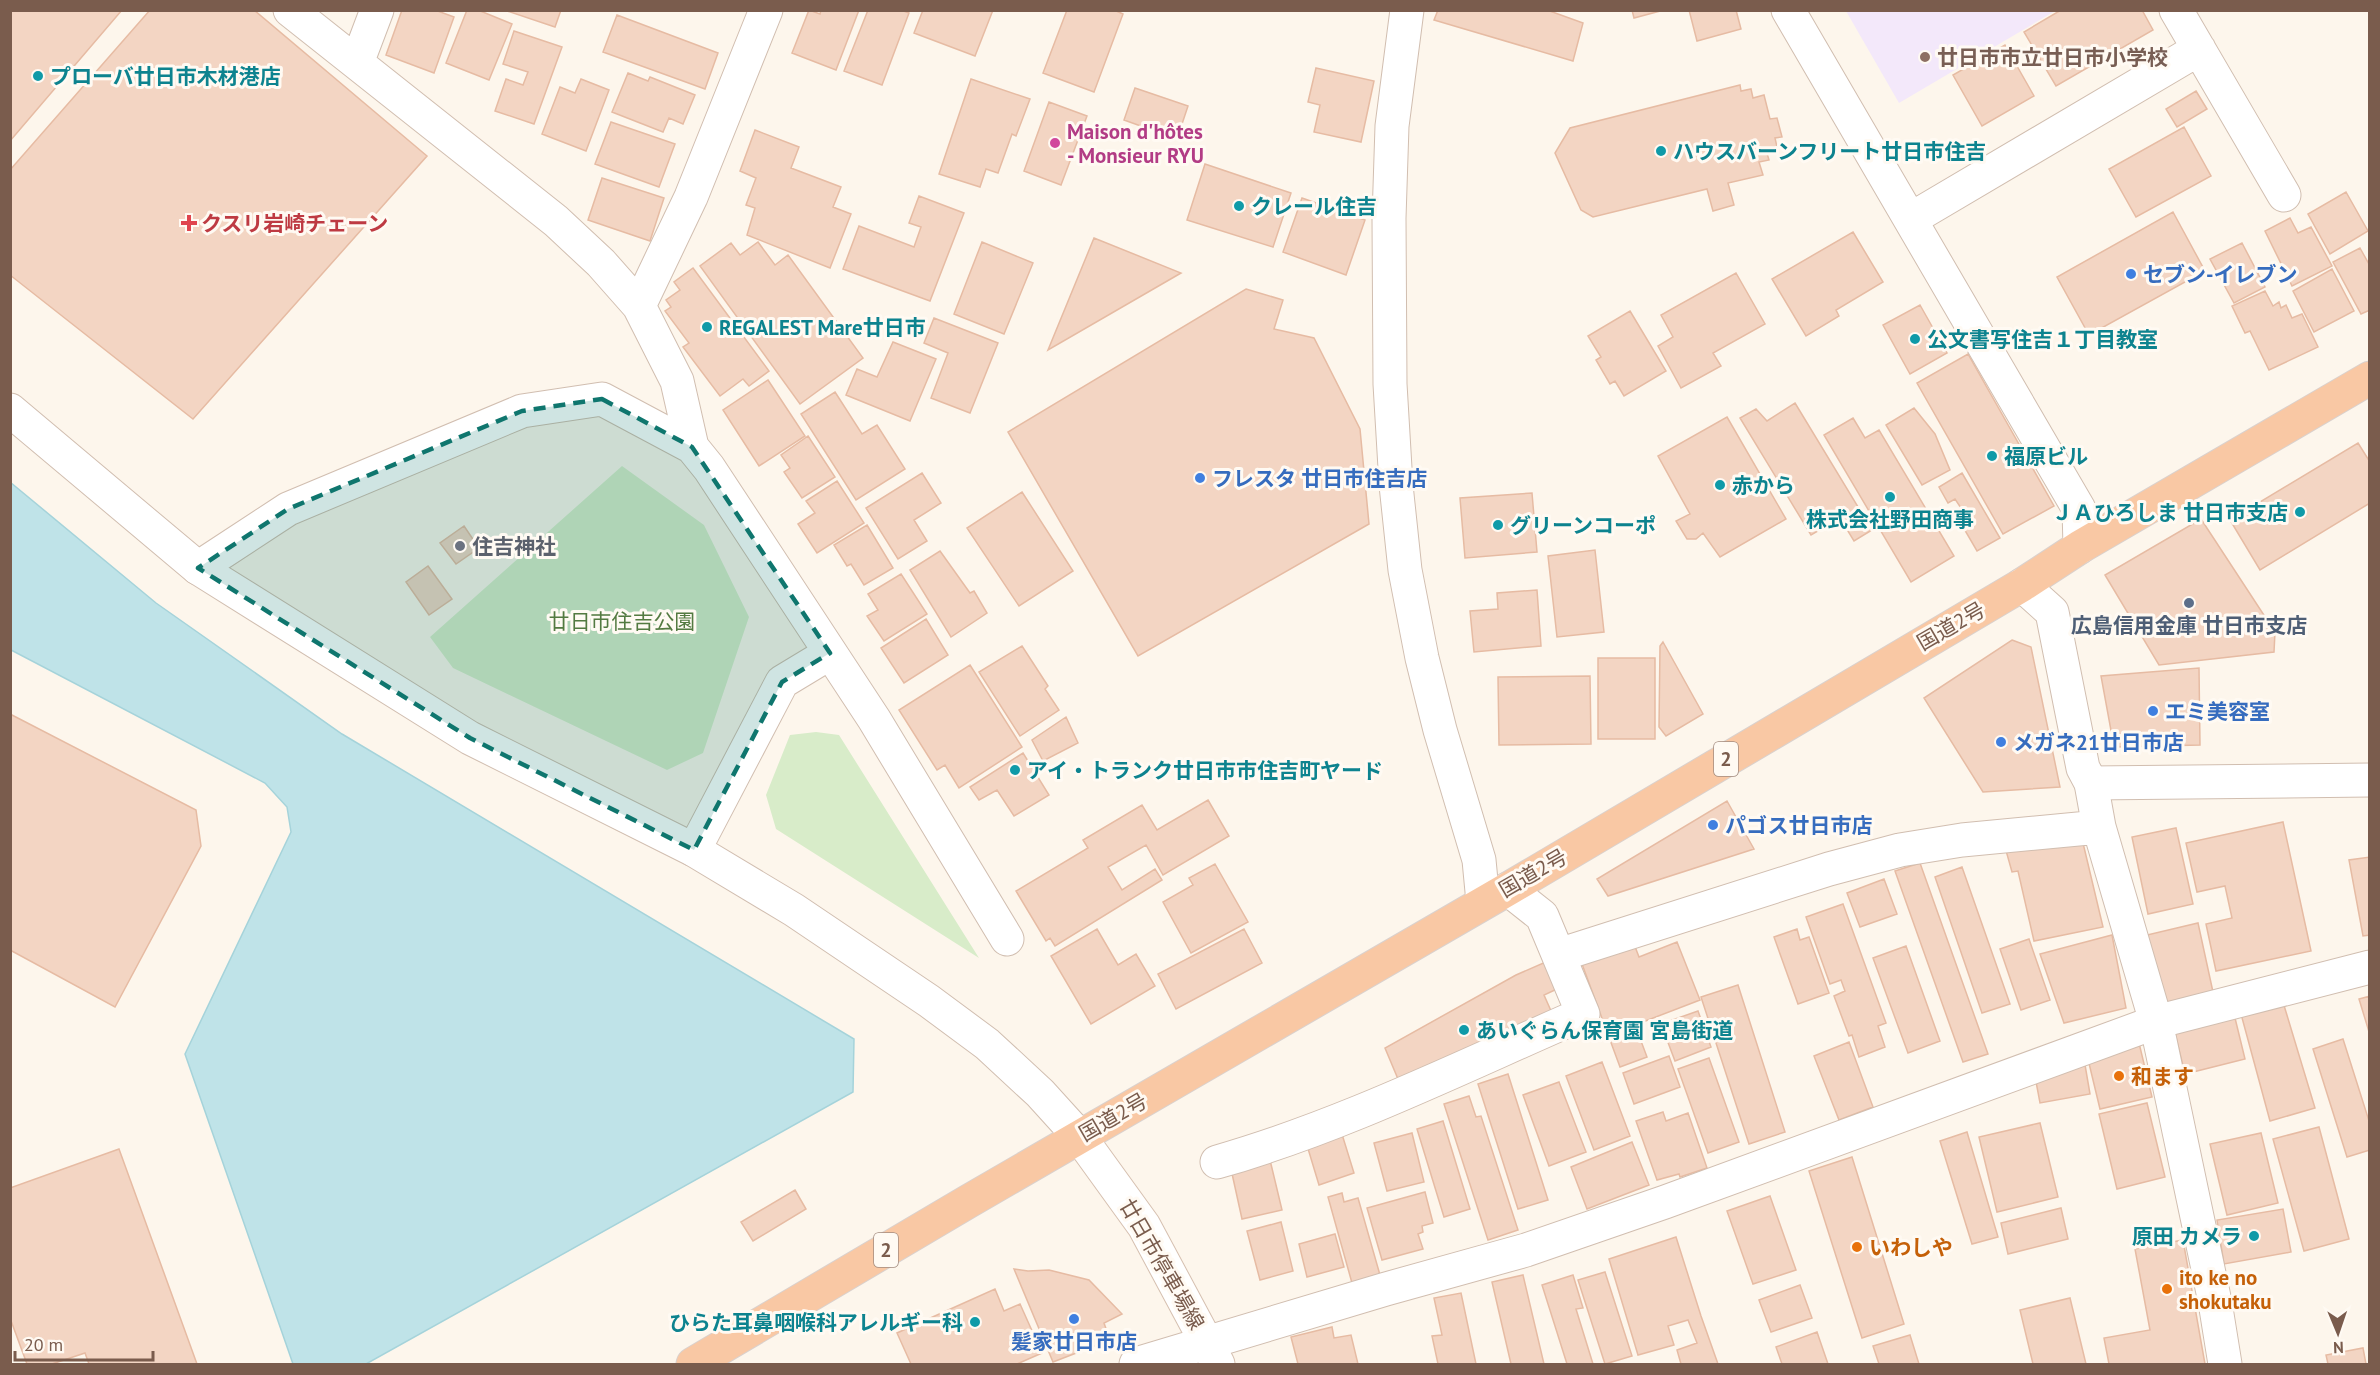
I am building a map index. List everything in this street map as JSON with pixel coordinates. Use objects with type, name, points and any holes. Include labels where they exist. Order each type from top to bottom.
[{"type":"highway","name":"国道2号","points":[[693,1365],[1079,1136],[1495,896],[2022,585],[2080,547],[2370,378]]},
{"type":"street","points":[[290,10],[556,221],[601,262],[639,306],[677,381],[692,447]]},
{"type":"street","points":[[357,63],[377,10]]},
{"type":"street","points":[[639,306],[691,197],[765,10]]},
{"type":"street","points":[[1217,1162],[1280,1143],[1583,1014],[1542,916],[1495,896],[1479,860],[1440,730],[1422,658],[1405,570],[1396,484],[1390,384],[1389,218],[1392,126],[1407,10]]},
{"type":"street","points":[[1788,10],[2079,509],[2080,547]]},
{"type":"street","points":[[2176,10],[2284,195]]},
{"type":"street","points":[[1911,219],[2199,49]]},
{"type":"street","points":[[198,568],[288,509],[522,411],[603,399],[692,447],[709,468],[874,719],[1007,939]]},
{"type":"street","name":"廿日市停車場線","points":[[10,410],[198,568],[470,738],[694,850],[794,910],[987,1044],[1040,1093],[1079,1136],[1144,1226],[1213,1353]]},
{"type":"street","points":[[2022,585],[2052,612],[2083,768],[2091,783],[2099,827],[2156,1023],[2215,1302],[2225,1365]]},
{"type":"street","points":[[694,850],[782,682],[830,652]]},
{"type":"street","points":[[2091,783],[2370,780]]},
{"type":"street","points":[[1559,955],[1829,869],[1900,850],[1962,840],[2099,827]]},
{"type":"street","points":[[1136,1365],[1213,1353],[1526,1250],[2156,1023],[2370,966]]},
{"type":"highlighted area","points":[[602,399],[692,447],[830,653],[782,682],[694,850],[470,738],[198,568],[288,509],[522,411]]},
{"type":"shaded area","name":"廿日市市立廿日市小学校","points":[[1846,11],[2055,11],[1899,103]]},
{"type":"green space","name":"廿日市住吉公園","points":[[622,466],[704,525],[749,617],[703,753],[667,770],[453,668],[430,637]]},
{"type":"green space","points":[[816,732],[839,735],[979,958],[776,829],[766,795],[790,735]]},
{"type":"water","points":[[10,482],[156,603],[342,734],[854,1039],[853,1092],[366,1364],[293,1364],[185,1054],[291,832],[287,807],[265,783],[11,650]]},
{"type":"building","name":"プローバ廿日市木材港店","points":[[10,10],[122,10],[10,141]]},
{"type":"building","name":"クスリ岩崎チェーン","points":[[150,10],[254,10],[427,156],[193,419],[10,275],[10,170]]},
{"type":"building","points":[[402,10],[435,10],[454,17],[434,73],[386,55]]},
{"type":"building","points":[[467,10],[478,10],[512,24],[489,80],[446,63]]},
{"type":"building","points":[[504,10],[561,10],[555,27]]},
{"type":"building","points":[[809,10],[820,14],[821,10],[859,10],[836,70],[792,53]]},
{"type":"building","points":[[868,10],[901,10],[909,13],[882,85],[844,71]]},
{"type":"building","points":[[923,10],[993,10],[975,56],[914,33]]},
{"type":"building","points":[[1067,10],[1114,10],[1123,14],[1094,92],[1043,73]]},
{"type":"building","points":[[1438,10],[1547,10],[1583,23],[1573,61],[1434,20]]},
{"type":"building","points":[[1632,10],[1664,10],[1634,18]]},
{"type":"building","points":[[1689,10],[1736,10],[1741,29],[1697,41]]},
{"type":"building","points":[[2061,10],[2142,10],[2153,30],[2056,86],[2024,32]]},
{"type":"building","points":[[617,15],[718,53],[705,89],[603,52]]},
{"type":"building","points":[[514,31],[562,47],[534,124],[495,111],[506,79],[523,85],[528,72],[503,64]]},
{"type":"building","points":[[2005,45],[2034,96],[1982,126],[1953,75]]},
{"type":"building","points":[[1316,68],[1374,81],[1361,142],[1314,132],[1320,105],[1308,102]]},
{"type":"building","points":[[628,73],[648,81],[650,77],[695,95],[683,124],[669,118],[663,132],[612,112]]},
{"type":"building","points":[[581,79],[609,90],[586,151],[542,134],[560,87],[575,93]]},
{"type":"building","points":[[971,79],[1030,99],[1016,136],[1012,134],[998,173],[986,169],[980,187],[939,174]]},
{"type":"building","name":"ハウスバーンフリート廿日市住吉","points":[[1740,85],[1741,91],[1751,89],[1753,98],[1764,95],[1770,119],[1777,118],[1782,137],[1775,138],[1777,147],[1766,150],[1769,160],[1759,162],[1763,175],[1728,183],[1734,205],[1713,211],[1707,189],[1593,217],[1581,210],[1555,153],[1570,128]]},
{"type":"building","points":[[1135,88],[1188,106],[1177,139],[1124,120]]},
{"type":"building","points":[[2196,91],[2207,109],[2177,127],[2166,109]]},
{"type":"building","name":"Maison d'hôtes - Monsieur RYU","points":[[1049,102],[1087,116],[1061,185],[1024,171]]},
{"type":"building","points":[[611,122],[675,144],[659,187],[595,164]]},
{"type":"building","points":[[2184,127],[2211,176],[2136,217],[2109,169]]},
{"type":"building","points":[[755,130],[799,147],[791,168],[841,187],[833,207],[851,214],[830,268],[747,235],[755,208],[746,205],[756,178],[740,171]]},
{"type":"building","name":"クレール住吉","points":[[1205,164],[1291,193],[1273,247],[1187,220]]},
{"type":"building","points":[[602,178],[664,198],[650,241],[588,220]]},
{"type":"building","points":[[2346,192],[2368,231],[2330,254],[2308,214]]},
{"type":"building","points":[[919,196],[964,213],[930,301],[843,269],[859,226],[914,247],[921,227],[909,223]]},
{"type":"building","name":"クレール住吉","points":[[1302,198],[1365,220],[1346,275],[1283,252]]},
{"type":"building","name":"セブン-イレブン","points":[[2173,212],[2205,271],[2089,335],[2057,277]]},
{"type":"building","points":[[2290,218],[2298,233],[2311,227],[2332,266],[2292,286],[2265,231]]},
{"type":"building","points":[[1853,232],[1883,282],[1836,310],[1839,316],[1806,336],[1772,279]]},
{"type":"building","points":[[1094,238],[1181,273],[1048,350]]},
{"type":"building","points":[[758,242],[775,265],[788,255],[863,358],[800,404],[700,266],[731,243],[740,255]]},
{"type":"building","points":[[982,242],[1033,263],[1004,334],[954,314]]},
{"type":"building","points":[[2242,243],[2265,287],[2234,303],[2210,259]]},
{"type":"building","points":[[2360,248],[2370,266],[2370,310],[2361,314],[2333,262]]},
{"type":"building","name":"REGALEST Mare廿日市","points":[[693,268],[769,371],[749,386],[743,379],[720,396],[683,347],[689,343],[665,311],[671,307],[666,300],[680,290],[674,282]]},
{"type":"building","points":[[2332,269],[2354,311],[2314,332],[2293,291]]},
{"type":"building","points":[[1736,273],[1765,324],[1713,353],[1721,366],[1681,388],[1658,346],[1673,337],[1661,315]]},
{"type":"building","name":"フレスタ 廿日市住吉店","points":[[1246,289],[1283,300],[1274,329],[1314,338],[1360,429],[1369,524],[1138,656],[1008,432]]},
{"type":"building","points":[[2265,291],[2273,306],[2279,302],[2281,308],[2286,305],[2292,318],[2302,314],[2318,347],[2269,370],[2250,331],[2245,333],[2232,306]]},
{"type":"building","name":"公文書写住吉１丁目教室","points":[[1920,305],[1947,353],[1910,374],[1883,325]]},
{"type":"building","points":[[1630,311],[1666,371],[1624,396],[1615,381],[1610,384],[1596,360],[1601,357],[1588,336]]},
{"type":"building","points":[[934,318],[998,343],[970,413],[931,398],[948,353],[924,343]]},
{"type":"building","points":[[893,342],[936,359],[910,421],[846,395],[857,369],[877,377]]},
{"type":"building","name":"福原ビル","points":[[1968,354],[2054,506],[2003,534],[1917,383]]},
{"type":"building","points":[[768,380],[805,436],[759,466],[723,410]]},
{"type":"building","points":[[835,392],[862,434],[877,425],[905,469],[856,500],[801,414]]},
{"type":"building","points":[[1795,403],[1872,530],[1854,541],[1840,518],[1811,535],[1740,418],[1756,409],[1767,421]]},
{"type":"building","points":[[1914,408],[1935,434],[1950,470],[1922,485],[1886,425]]},
{"type":"building","name":"赤から","points":[[1727,417],[1786,519],[1720,557],[1703,533],[1696,539],[1687,539],[1676,521],[1690,514],[1658,456]]},
{"type":"building","name":"株式会社野田商事","points":[[1853,418],[1865,438],[1879,430],[1954,556],[1911,582],[1824,435]]},
{"type":"building","points":[[808,436],[835,477],[802,498],[784,472],[790,468],[781,455]]},
{"type":"building","name":"ＪＡひろしま 廿日市支店","points":[[2358,443],[2370,462],[2370,503],[2260,570],[2230,520]]},
{"type":"building","points":[[922,473],[941,503],[914,520],[927,541],[898,559],[866,508]]},
{"type":"building","points":[[1962,473],[2000,538],[1977,551],[1956,515],[1963,511],[1955,499],[1948,503],[1939,487]]},
{"type":"building","points":[[837,481],[864,523],[817,553],[798,524],[815,513],[806,501]]},
{"type":"building","points":[[1022,492],[1073,571],[1019,606],[967,528]]},
{"type":"building","name":"グリーンコーポ","points":[[1532,493],[1537,552],[1465,558],[1460,498]]},
{"type":"building","name":"広島信用金庫 廿日市支店","points":[[2201,519],[2275,632],[2274,652],[2159,665],[2105,575]]},
{"type":"building","points":[[867,525],[893,568],[864,585],[851,564],[847,566],[834,545]]},
{"type":"building","name":"住吉神社","points":[[464,526],[479,548],[456,564],[440,543]]},
{"type":"building","points":[[1595,550],[1604,632],[1557,637],[1548,556]]},
{"type":"building","points":[[940,551],[970,593],[974,591],[987,613],[951,637],[910,570]]},
{"type":"building","points":[[428,566],[452,599],[429,615],[406,582]]},
{"type":"building","points":[[901,574],[927,614],[884,641],[867,616],[878,610],[868,594]]},
{"type":"building","points":[[1537,590],[1541,646],[1474,652],[1470,611],[1498,609],[1497,593]]},
{"type":"building","points":[[926,619],[948,655],[904,683],[881,648]]},
{"type":"building","name":"メガネ21廿日市店","points":[[2012,640],[2031,647],[2060,787],[1983,792],[1924,698]]},
{"type":"building","points":[[1663,642],[1703,714],[1666,736],[1659,727],[1660,646]]},
{"type":"building","points":[[1022,646],[1048,686],[1045,689],[1059,710],[1020,736],[979,672]]},
{"type":"building","points":[[1598,658],[1655,658],[1655,739],[1598,739]]},
{"type":"building","points":[[970,665],[1022,747],[959,788],[945,765],[937,770],[899,710]]},
{"type":"building","name":"エミ美容室","points":[[2199,668],[2200,745],[2114,747],[2101,676]]},
{"type":"building","points":[[1590,676],[1591,744],[1499,745],[1498,677]]},
{"type":"building","points":[[10,714],[196,810],[201,846],[115,1007],[10,950]]},
{"type":"building","points":[[1066,717],[1078,743],[1043,761],[1032,740]]},
{"type":"building","name":"アイ・トランク廿日市市住吉町ヤード","points":[[1023,753],[1049,795],[1014,816],[997,790],[979,800],[970,787]]},
{"type":"building","points":[[1208,800],[1229,836],[1163,875],[1146,845],[1108,867],[1122,890],[1155,869],[1162,880],[1055,946],[1050,938],[1046,941],[1016,891],[1088,848],[1083,840],[1142,805],[1157,830]]},
{"type":"building","name":"パゴス廿日市店","points":[[1727,801],[1754,849],[1608,896],[1597,879]]},
{"type":"building","points":[[2283,822],[2311,951],[2216,971],[2206,924],[2232,918],[2225,886],[2197,892],[2186,843]]},
{"type":"building","points":[[2176,828],[2193,904],[2148,914],[2132,837]]},
{"type":"building","points":[[2083,843],[2103,927],[2034,941],[2018,871],[2012,872],[2005,847]]},
{"type":"building","points":[[2370,857],[2370,935],[2363,936],[2349,860]]},
{"type":"building","points":[[1920,863],[1988,1054],[1963,1062],[1895,871]]},
{"type":"building","points":[[1215,864],[1248,922],[1191,953],[1163,902],[1193,885],[1189,878]]},
{"type":"building","points":[[1962,867],[2010,1004],[1982,1013],[1935,877]]},
{"type":"building","points":[[1884,879],[1897,914],[1860,927],[1847,893]]},
{"type":"building","points":[[1843,904],[1886,1023],[1878,1026],[1885,1047],[1859,1057],[1852,1035],[1849,1036],[1834,996],[1845,991],[1841,980],[1830,984],[1806,917]]},
{"type":"building","points":[[2198,923],[2213,992],[2162,1004],[2147,935]]},
{"type":"building","points":[[1097,929],[1118,965],[1136,954],[1155,986],[1091,1024],[1051,956]]},
{"type":"building","points":[[1244,929],[1262,963],[1176,1009],[1158,974]]},
{"type":"building","points":[[1797,929],[1800,940],[1809,937],[1829,993],[1798,1004],[1774,937]]},
{"type":"building","points":[[2112,935],[2126,1008],[2064,1023],[2040,954]]},
{"type":"building","points":[[2029,939],[2050,1000],[2021,1010],[2000,949]]},
{"type":"building","points":[[1677,942],[1700,1000],[1635,1025],[1647,1057],[1620,1067],[1582,964],[1634,944],[1639,957]]},
{"type":"building","points":[[1906,946],[1940,1041],[1908,1053],[1873,958]]},
{"type":"building","name":"あいぐらん保育園 宮島街道","points":[[1548,961],[1559,988],[1544,995],[1552,1013],[1398,1079],[1385,1048],[1516,975]]},
{"type":"building","points":[[1738,985],[1785,1132],[1749,1144],[1701,997]]},
{"type":"building","points":[[2370,996],[2370,1035],[2359,999]]},
{"type":"building","points":[[2283,1002],[2315,1108],[2270,1121],[2241,1014]]},
{"type":"building","points":[[1698,1011],[1711,1047],[1675,1061],[1661,1024]]},
{"type":"building","points":[[2235,1018],[2245,1059],[2185,1074],[2175,1033]]},
{"type":"building","points":[[2343,1039],[2370,1124],[2370,1150],[2347,1157],[2313,1049]]},
{"type":"building","points":[[1849,1042],[1873,1107],[1839,1120],[1814,1056]]},
{"type":"building","name":"和ます","points":[[2139,1043],[2152,1097],[2100,1109],[2087,1055]]},
{"type":"building","points":[[1669,1056],[1680,1087],[1634,1104],[1623,1073]]},
{"type":"building","points":[[1709,1058],[1739,1142],[1708,1153],[1678,1069]]},
{"type":"building","points":[[2084,1059],[2090,1094],[2040,1103],[2034,1071]]},
{"type":"building","points":[[1602,1062],[1630,1136],[1594,1150],[1566,1076]]},
{"type":"building","points":[[1508,1074],[1548,1200],[1518,1209],[1478,1084]]},
{"type":"building","points":[[1559,1082],[1586,1152],[1549,1166],[1523,1095]]},
{"type":"building","points":[[1469,1096],[1476,1117],[1481,1116],[1518,1230],[1488,1240],[1444,1104]]},
{"type":"building","points":[[2147,1103],[2165,1177],[2117,1189],[2099,1114]]},
{"type":"building","points":[[1663,1112],[1666,1121],[1688,1113],[1707,1168],[1680,1177],[1679,1174],[1657,1180],[1636,1121]]},
{"type":"building","points":[[1443,1121],[1470,1209],[1444,1217],[1417,1129]]},
{"type":"building","points":[[2040,1123],[2058,1197],[1997,1212],[1979,1137]]},
{"type":"building","points":[[2319,1127],[2349,1239],[2304,1251],[2273,1139]]},
{"type":"building","points":[[1341,1131],[1354,1173],[1319,1185],[1306,1142]]},
{"type":"building","points":[[1967,1132],[1998,1237],[1972,1244],[1940,1141]]},
{"type":"building","points":[[1412,1133],[1424,1182],[1387,1191],[1374,1143]]},
{"type":"building","points":[[2261,1133],[2278,1203],[2227,1215],[2210,1144]]},
{"type":"building","points":[[1632,1142],[1649,1185],[1587,1209],[1571,1167]]},
{"type":"building","points":[[119,1149],[197,1364],[89,1364],[85,1353],[52,1364],[27,1364],[10,1318],[10,1188]]},
{"type":"building","name":"いわしや","points":[[1852,1157],[1904,1324],[1862,1338],[1809,1171]]},
{"type":"building","points":[[1270,1160],[1282,1210],[1242,1219],[1231,1169]]},
{"type":"building","points":[[795,1190],[806,1209],[753,1241],[741,1222]]},
{"type":"building","points":[[1425,1192],[1433,1223],[1422,1226],[1423,1232],[1418,1234],[1423,1249],[1382,1260],[1367,1208]]},
{"type":"building","points":[[1342,1193],[1344,1202],[1358,1198],[1380,1275],[1352,1283],[1328,1197]]},
{"type":"building","points":[[1770,1196],[1796,1270],[1753,1284],[1727,1211]]},
{"type":"building","points":[[2061,1208],[2068,1239],[2008,1254],[2001,1223]]},
{"type":"building","name":"原田 カメラ","points":[[2283,1209],[2291,1252],[2224,1264],[2217,1220]]},
{"type":"building","points":[[1281,1222],[1293,1271],[1260,1280],[1247,1231]]},
{"type":"building","points":[[1335,1234],[1344,1267],[1307,1277],[1299,1244]]},
{"type":"building","points":[[1676,1237],[1718,1364],[1681,1364],[1677,1350],[1697,1343],[1688,1320],[1668,1326],[1674,1345],[1638,1355],[1609,1259]]},
{"type":"building","name":"ito ke no shokutaku","points":[[2183,1240],[2205,1364],[2109,1364],[2104,1338],[2150,1330],[2135,1249]]},
{"type":"building","name":"髪家廿日市店","points":[[1014,1269],[1049,1270],[1089,1280],[1122,1314],[1104,1323],[1110,1340],[1053,1362]]},
{"type":"building","points":[[1605,1272],[1632,1356],[1605,1364],[1578,1280]]},
{"type":"building","points":[[1523,1275],[1544,1364],[1511,1364],[1492,1282]]},
{"type":"building","points":[[1573,1275],[1583,1308],[1576,1309],[1593,1364],[1567,1364],[1542,1285]]},
{"type":"building","points":[[1800,1285],[1812,1318],[1771,1332],[1759,1300]]},
{"type":"building","name":"ひらた耳鼻咽喉科アレルギー科","points":[[995,1289],[1004,1311],[1020,1304],[1042,1353],[1017,1364],[911,1364],[897,1333]]},
{"type":"building","points":[[1461,1293],[1476,1364],[1438,1364],[1432,1336],[1442,1335],[1434,1298]]},
{"type":"building","points":[[2070,1298],[2086,1364],[2033,1364],[2020,1310]]},
{"type":"building","points":[[1332,1327],[1334,1338],[1351,1335],[1358,1364],[1298,1364],[1291,1337]]},
{"type":"building","points":[[1817,1332],[1828,1364],[1782,1364],[1776,1347]]},
{"type":"building","points":[[1910,1335],[1919,1364],[1879,1364],[1873,1346]]},
{"type":"building","points":[[2363,1348],[2366,1364],[2328,1364],[2326,1355]]},
{"type":"place","name":"廿日市市立廿日市小学校","points":[[1925,57]]},
{"type":"place","name":"プローバ廿日市木材港店","points":[[38,76]]},
{"type":"place","name":"Maison d'hôtes - Monsieur RYU","points":[[1055,143]]},
{"type":"place","name":"ハウスバーンフリート廿日市住吉","points":[[1661,151]]},
{"type":"place","name":"クレール住吉","points":[[1239,206]]},
{"type":"place","name":"クスリ岩崎チェーン","points":[[189,223]]},
{"type":"place","name":"セブン-イレブン","points":[[2131,274]]},
{"type":"place","name":"REGALEST Mare廿日市","points":[[707,327]]},
{"type":"place","name":"公文書写住吉１丁目教室","points":[[1915,339]]},
{"type":"place","name":"福原ビル","points":[[1992,456]]},
{"type":"place","name":"フレスタ 廿日市住吉店","points":[[1200,478]]},
{"type":"place","name":"赤から","points":[[1720,485]]},
{"type":"place","name":"株式会社野田商事","points":[[1890,497]]},
{"type":"place","name":"ＪＡひろしま 廿日市支店","points":[[2300,512]]},
{"type":"place","name":"グリーンコーポ","points":[[1498,525]]},
{"type":"place","name":"住吉神社","points":[[460,546]]},
{"type":"place","name":"広島信用金庫 廿日市支店","points":[[2189,603]]},
{"type":"place","name":"エミ美容室","points":[[2153,711]]},
{"type":"place","name":"メガネ21廿日市店","points":[[2001,742]]},
{"type":"place","name":"アイ・トランク廿日市市住吉町ヤード","points":[[1015,770]]},
{"type":"place","name":"パゴス廿日市店","points":[[1713,825]]},
{"type":"place","name":"あいぐらん保育園 宮島街道","points":[[1464,1030]]},
{"type":"place","name":"和ます","points":[[2119,1076]]},
{"type":"place","name":"原田 カメラ","points":[[2254,1236]]},
{"type":"place","name":"いわしや","points":[[1857,1247]]},
{"type":"place","name":"ito ke no shokutaku","points":[[2167,1289]]},
{"type":"place","name":"髪家廿日市店","points":[[1074,1319]]},
{"type":"place","name":"ひらた耳鼻咽喉科アレルギー科","points":[[975,1322]]}]
